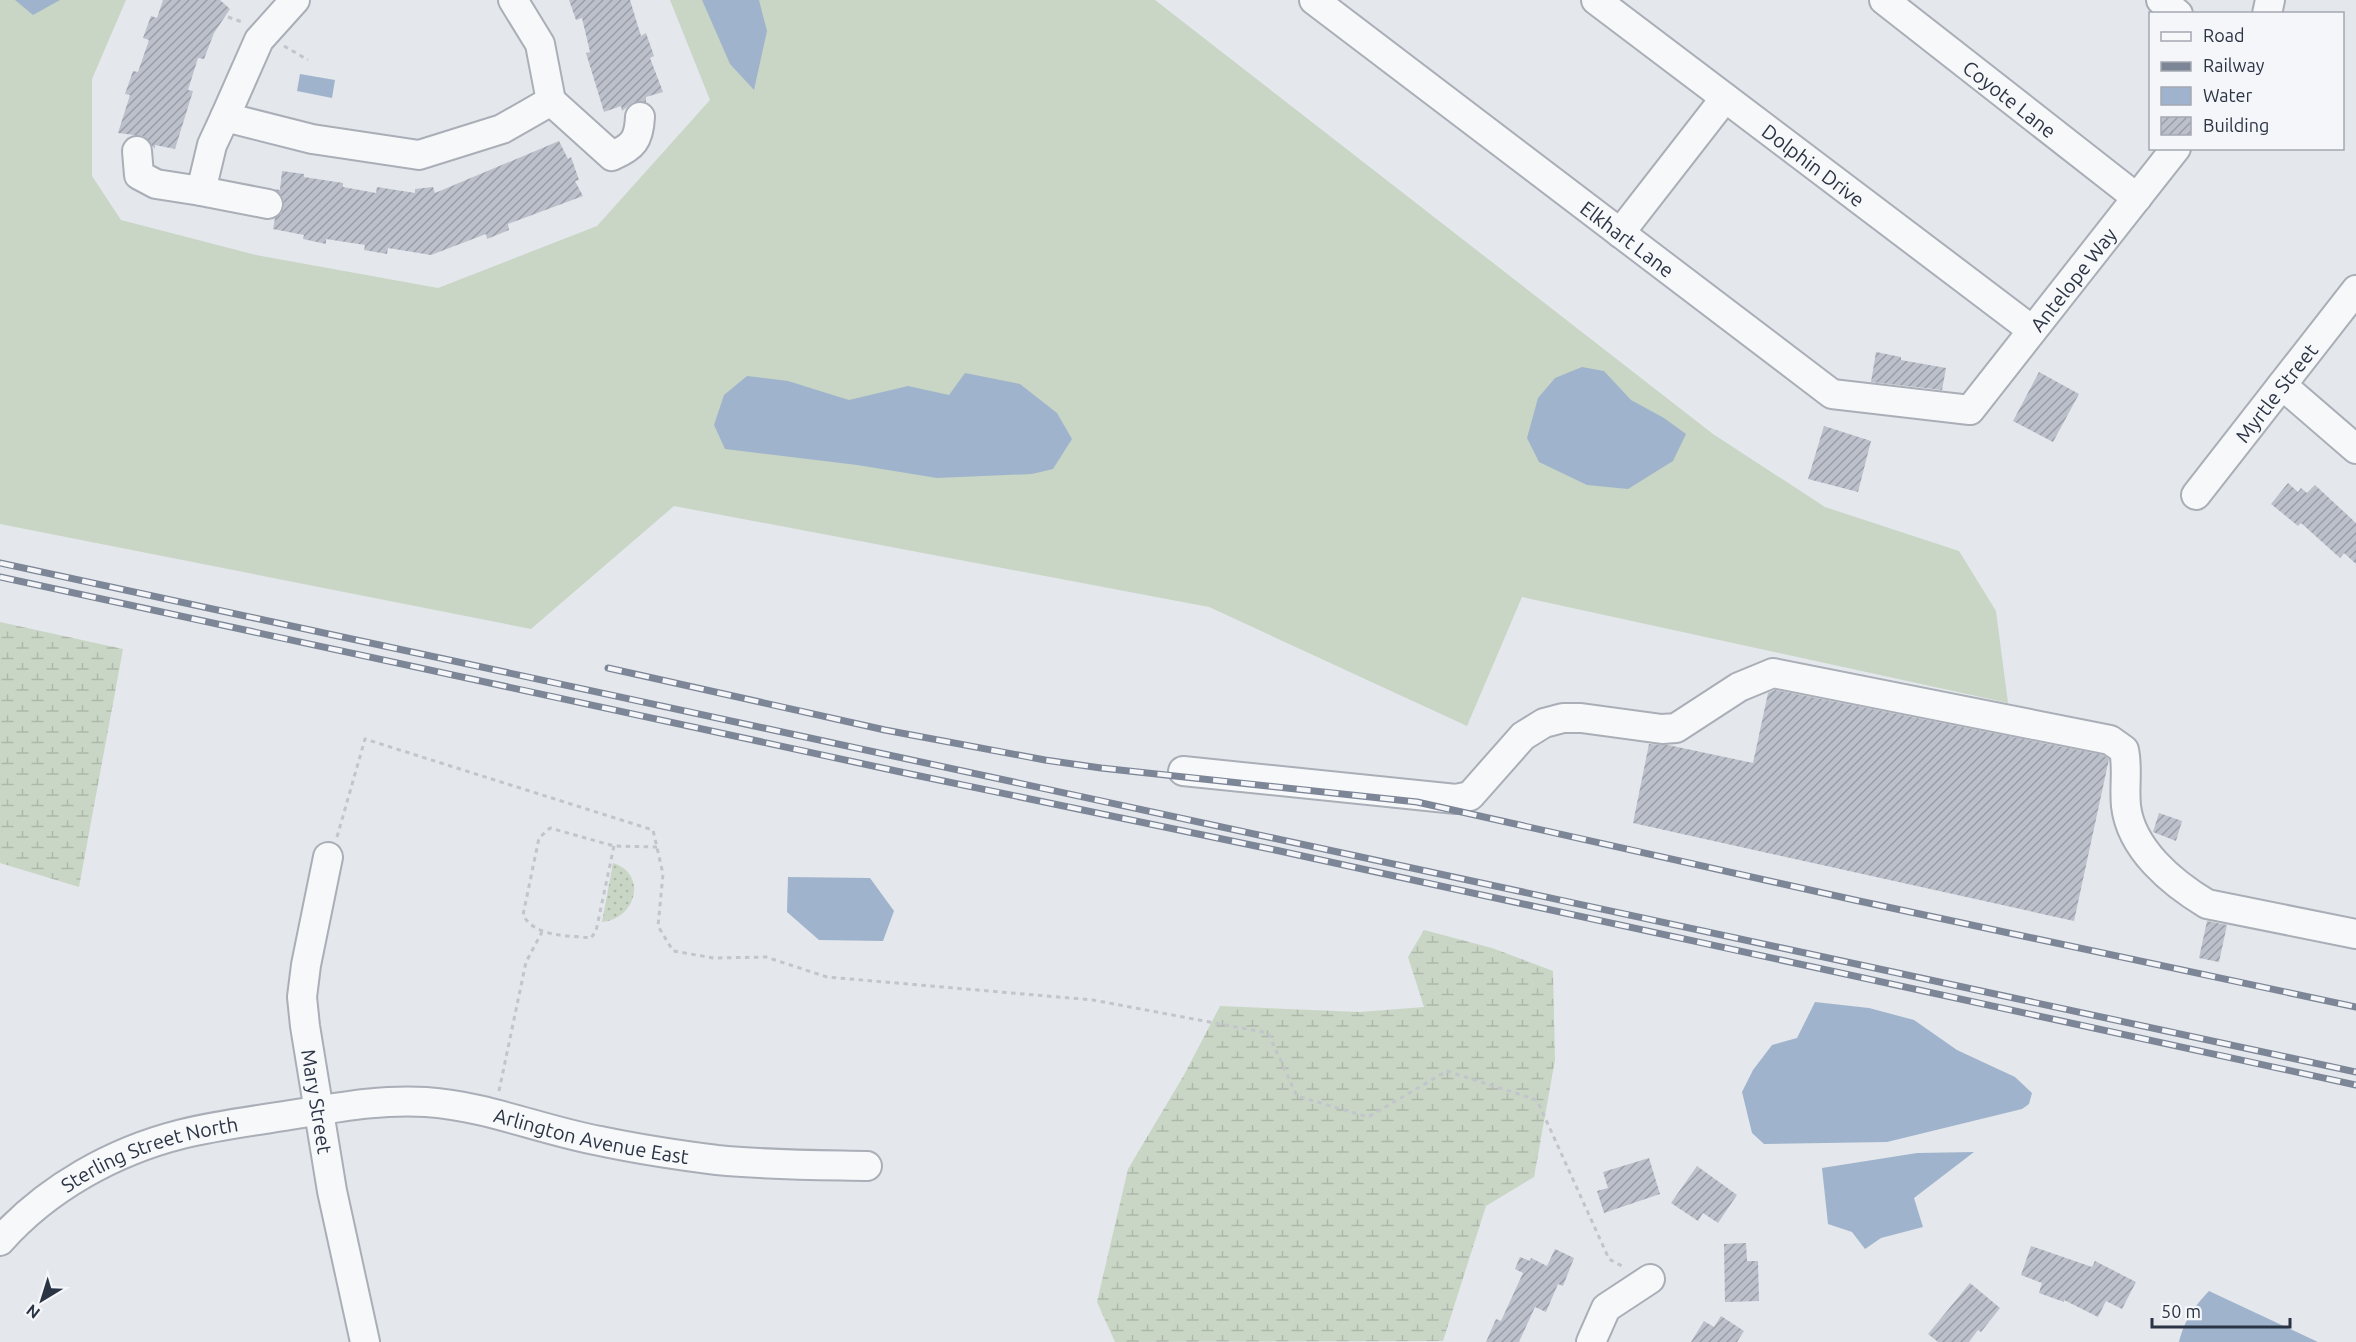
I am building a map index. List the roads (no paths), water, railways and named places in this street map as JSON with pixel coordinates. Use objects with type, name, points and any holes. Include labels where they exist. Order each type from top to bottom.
[{"type":"street","points":[[201,191],[212,145],[259,40],[295,0]]},
{"type":"street","points":[[513,0],[540,45],[551,101],[612,156],[626,150],[639,134],[640,117]]},
{"type":"street","name":"Elkhart Lane","points":[[1314,0],[1832,394],[1970,410]]},
{"type":"street","name":"Dolphin Drive","points":[[1596,0],[2032,330]]},
{"type":"street","name":"Coyote Lane","points":[[1884,0],[2137,198]]},
{"type":"street","points":[[2161,0],[2176,12]]},
{"type":"street","points":[[1620,232],[1725,98]]},
{"type":"street","points":[[225,117],[312,139],[419,155],[502,129],[551,101]]},
{"type":"street","name":"Antelope Way","points":[[1970,410],[2174,150]]},
{"type":"street","points":[[137,151],[139,175],[156,184],[268,204]]},
{"type":"street","name":"Myrtle Street","points":[[2196,495],[2356,290]]},
{"type":"street","points":[[2282,384],[2356,448]]},
{"type":"street","points":[[1183,771],[1456,800],[1470,796],[1523,736],[1544,723],[1563,718],[1581,718],[1676,729],[1739,687],[1773,673],[2110,740],[2124,750],[2128,820],[2136,840],[2190,894],[2206,904],[2356,934]]},
{"type":"street","name":"Mary Street","points":[[328,857],[306,965],[302,997],[341,1236],[365,1342]]},
{"type":"street","name":"Arlington Avenue East","points":[[319,1111],[385,1101],[425,1102],[461,1106],[596,1140],[666,1153],[719,1160],[867,1166]]},
{"type":"street","name":"Sterling Street North","points":[[0,1241],[36,1207],[72,1181],[105,1162],[146,1145],[207,1129],[319,1111]]},
{"type":"street","points":[[1591,1342],[1606,1308],[1650,1279]]},
{"type":"water","points":[[15,0],[60,0],[33,15]]},
{"type":"water","points":[[702,0],[759,0],[767,31],[754,90],[730,64]]},
{"type":"water","points":[[300,74],[335,80],[332,98],[297,91]]},
{"type":"water","points":[[1582,367],[1604,371],[1631,400],[1664,418],[1686,434],[1673,461],[1628,489],[1587,485],[1539,462],[1527,438],[1538,398],[1555,378]]},
{"type":"water","points":[[965,373],[1020,384],[1057,413],[1072,439],[1053,469],[1032,474],[937,478],[857,465],[725,449],[714,425],[724,395],[747,376],[788,381],[849,400],[908,386],[949,395]]},
{"type":"water","points":[[788,877],[870,878],[894,911],[883,941],[819,940],[787,912]]},
{"type":"water","points":[[1815,1002],[1869,1008],[1914,1020],[1957,1050],[2015,1077],[2032,1093],[2029,1104],[2022,1109],[1887,1142],[1764,1144],[1752,1133],[1742,1092],[1753,1070],[1772,1045],[1797,1038]]},
{"type":"water","points":[[1974,1152],[1914,1198],[1923,1227],[1881,1238],[1865,1249],[1852,1232],[1828,1224],[1822,1168],[1917,1153]]},
{"type":"water","points":[[2209,1291],[2318,1342],[2179,1342],[2190,1314]]},
{"type":"railway","points":[[0,563],[2356,1072]]},
{"type":"railway","points":[[0,577],[910,774],[1275,850],[2356,1085]]},
{"type":"railway","points":[[608,668],[885,730],[1045,760],[1417,802],[1859,901],[2356,1007]]}]
